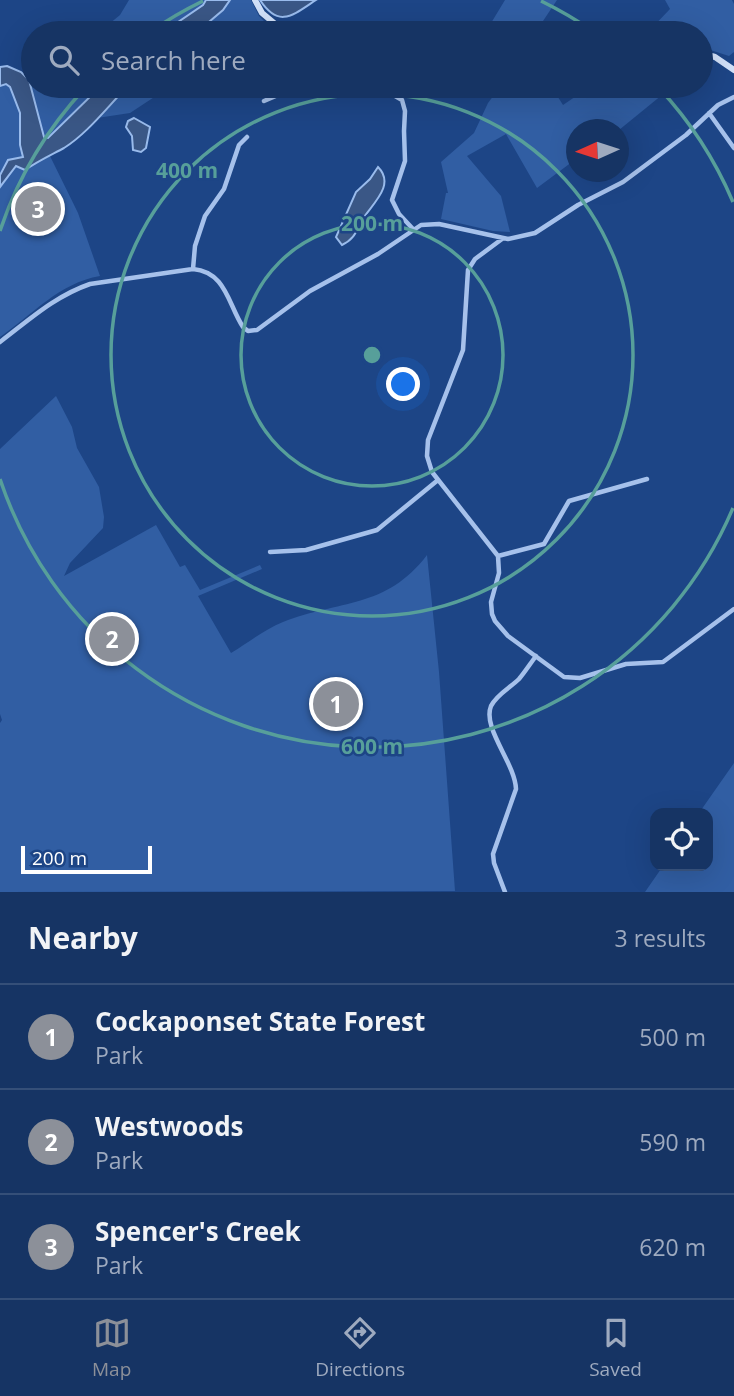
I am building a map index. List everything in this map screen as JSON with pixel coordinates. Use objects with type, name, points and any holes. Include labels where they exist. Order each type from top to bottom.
[{"type":"main road","points":[[255,0],[262,13],[272,21]]},
{"type":"main road","points":[[713,56],[734,69]]},
{"type":"street","points":[[0,342],[33,315],[76,289],[90,284],[193,269],[205,271],[219,282],[228,293],[243,327],[254,331],[310,291],[378,254],[424,224],[433,223],[503,239],[535,233],[578,205],[615,187],[686,135],[722,103],[734,97]]},
{"type":"street","points":[[264,101],[271,98]]},
{"type":"street","points":[[400,98],[405,106],[405,161],[392,200],[398,214],[413,229]]},
{"type":"street","points":[[709,113],[734,148]]},
{"type":"street","points":[[193,269],[200,228],[205,216],[225,189],[239,145],[247,137]]},
{"type":"street","points":[[503,239],[475,260],[468,270],[463,350],[426,446],[428,461],[438,480],[498,556],[499,573],[492,596],[492,614],[502,631],[564,677],[573,679],[626,664],[660,663],[734,609]]},
{"type":"street","points":[[498,556],[544,544],[569,501],[647,479]]},
{"type":"street","points":[[270,552],[306,550],[377,530],[438,480]]},
{"type":"street","points":[[505,892],[493,854],[516,789],[512,767],[492,727],[490,711],[493,702],[521,677],[536,656]]},
{"type":"shaded area","points":[[129,0],[206,0],[180,21],[113,21],[120,15]]},
{"type":"shaded area","points":[[206,0],[230,0],[210,21],[180,21]]},
{"type":"shaded area","points":[[230,0],[251,0],[264,21],[210,21]]},
{"type":"shaded area","points":[[260,0],[316,0],[293,14],[280,17],[267,9]]},
{"type":"shaded area","points":[[505,0],[557,0],[543,21],[492,21]]},
{"type":"shaded area","points":[[665,0],[732,0],[734,52],[729,56],[713,51],[713,21],[658,21],[670,9]]},
{"type":"shaded area","points":[[7,66],[21,72],[21,98],[34,98],[44,137],[48,138],[89,98],[117,98],[73,142],[25,170],[16,166],[0,187],[0,175],[8,160],[23,157],[20,145],[20,113],[10,87],[6,84],[0,86],[0,67]]},
{"type":"shaded area","points":[[0,82],[9,82],[44,157],[49,154],[78,213],[100,276],[72,285],[0,337]]},
{"type":"shaded area","points":[[34,98],[89,98],[48,138],[44,137]]},
{"type":"shaded area","points":[[116,98],[153,98],[130,113],[97,118]]},
{"type":"shaded area","points":[[492,98],[559,98],[563,105],[573,98],[658,98],[629,122],[629,119],[566,119],[566,166],[537,188],[506,134],[467,156],[501,196],[510,232],[493,231],[441,219],[448,193],[441,162],[474,133]]},
{"type":"shaded area","points":[[134,118],[150,127],[146,148],[141,152],[133,150],[132,136],[126,127],[128,121]]},
{"type":"shaded area","points":[[378,167],[384,181],[380,194],[352,237],[342,245],[336,237],[356,192]]},
{"type":"shaded area","points":[[56,396],[72,427],[77,448],[99,487],[104,517],[103,528],[70,563],[64,576],[156,525],[180,567],[185,565],[200,590],[260,565],[262,569],[198,596],[231,653],[283,622],[378,594],[395,585],[427,555],[439,672],[455,891],[0,892],[0,449]]},
{"type":"shaded area","points":[[734,763],[734,892],[645,892],[660,871],[713,871],[713,808],[702,808]]},
{"type":"place","name":"Spencer's Creek","points":[[38,209]]},
{"type":"place","name":"Westwoods","points":[[112,639]]},
{"type":"place","name":"Cockaponset State Forest","points":[[336,704]]}]
